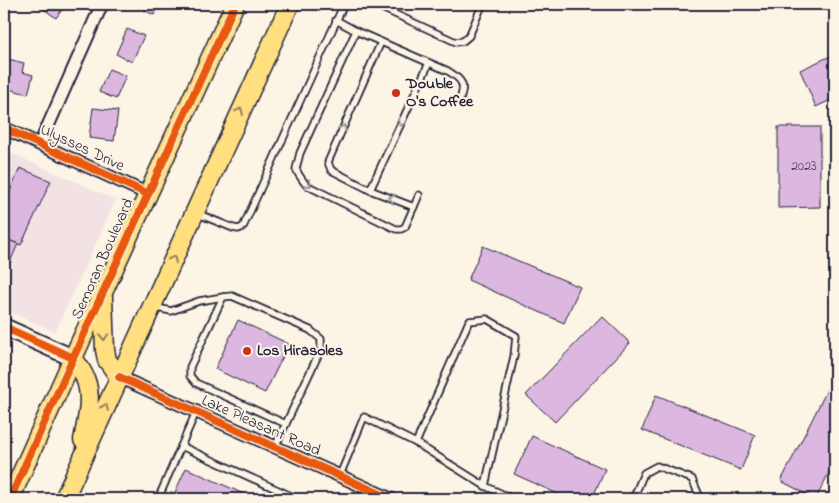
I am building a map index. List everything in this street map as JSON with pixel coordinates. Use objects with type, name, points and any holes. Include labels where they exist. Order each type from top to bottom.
[{"type":"main road","name":"Semoran Boulevard","points":[[10,499],[235,4]]},
{"type":"main road","points":[[64,499],[290,4]]},
{"type":"main road","points":[[102,294],[105,350],[108,360],[119,377]]},
{"type":"main road","points":[[73,358],[85,376],[90,405],[78,467]]},
{"type":"street","points":[[40,144],[102,4]]},
{"type":"street","name":"Ulysses Drive","points":[[4,128],[148,194]]},
{"type":"street","points":[[4,327],[73,358]]},
{"type":"street","name":"Lake Pleasant Road","points":[[119,377],[391,499]]},
{"type":"lane","points":[[194,212],[233,228],[243,227],[344,4]]},
{"type":"lane","points":[[373,4],[456,42],[463,41],[469,36],[481,8]]},
{"type":"lane","points":[[336,20],[356,31],[448,71],[460,80],[463,86],[460,102]]},
{"type":"lane","points":[[356,31],[300,153],[296,169],[306,185],[396,229],[405,227],[419,195]]},
{"type":"lane","points":[[382,42],[328,162],[331,170],[370,190],[414,207]]},
{"type":"lane","points":[[370,190],[429,63]]},
{"type":"lane","points":[[151,306],[171,311],[199,301],[232,296],[310,330],[321,339],[321,349],[275,447]]},
{"type":"lane","points":[[224,297],[190,367],[190,376],[196,383],[286,424]]},
{"type":"lane","points":[[416,443],[469,321],[487,319],[516,336],[514,356],[485,486]]},
{"type":"lane","points":[[158,499],[196,412]]},
{"type":"lane","points":[[340,476],[364,417],[416,443],[485,486],[513,499]]},
{"type":"lane","points":[[181,446],[298,499]]},
{"type":"lane","points":[[633,499],[644,474],[657,466],[692,479],[699,499]]},
{"type":"shaded area","points":[[4,150],[116,200],[55,332],[4,309]]},
{"type":"building","points":[[37,4],[66,4],[56,18]]},
{"type":"building","points":[[139,4],[159,4],[154,15],[144,10],[145,8]]},
{"type":"building","points":[[127,29],[144,36],[132,62],[116,54]]},
{"type":"building","points":[[835,54],[835,98],[816,107],[800,70]]},
{"type":"building","points":[[4,58],[24,63],[22,72],[33,75],[28,94],[4,88]]},
{"type":"building","points":[[109,69],[126,76],[116,99],[99,92]]},
{"type":"building","points":[[93,108],[118,111],[114,141],[89,138]]},
{"type":"building","points":[[778,127],[820,127],[820,207],[778,208]]},
{"type":"building","points":[[20,168],[51,181],[21,245],[4,238],[4,205]]},
{"type":"building","points":[[4,238],[18,244],[4,276]]},
{"type":"building","points":[[483,246],[580,287],[564,323],[468,280]]},
{"type":"building","points":[[602,316],[630,343],[555,422],[526,395]]},
{"type":"building","points":[[238,320],[289,344],[265,393],[215,369]]},
{"type":"building","points":[[830,384],[835,387],[835,460],[816,499],[781,481]]},
{"type":"building","points":[[656,395],[755,435],[741,470],[642,430]]},
{"type":"building","points":[[532,436],[605,469],[592,499],[569,499],[514,474]]},
{"type":"building","points":[[186,468],[255,499],[172,499]]},
{"type":"cycle path","points":[[10,499],[235,4]]},
{"type":"cycle path","points":[[4,128],[148,194]]},
{"type":"cycle path","points":[[4,327],[73,358]]},
{"type":"cycle path","points":[[119,377],[391,499]]},
{"type":"place","name":"Double O's Coffee","points":[[396,93]]},
{"type":"place","name":"Los Hirasoles","points":[[247,351]]}]
